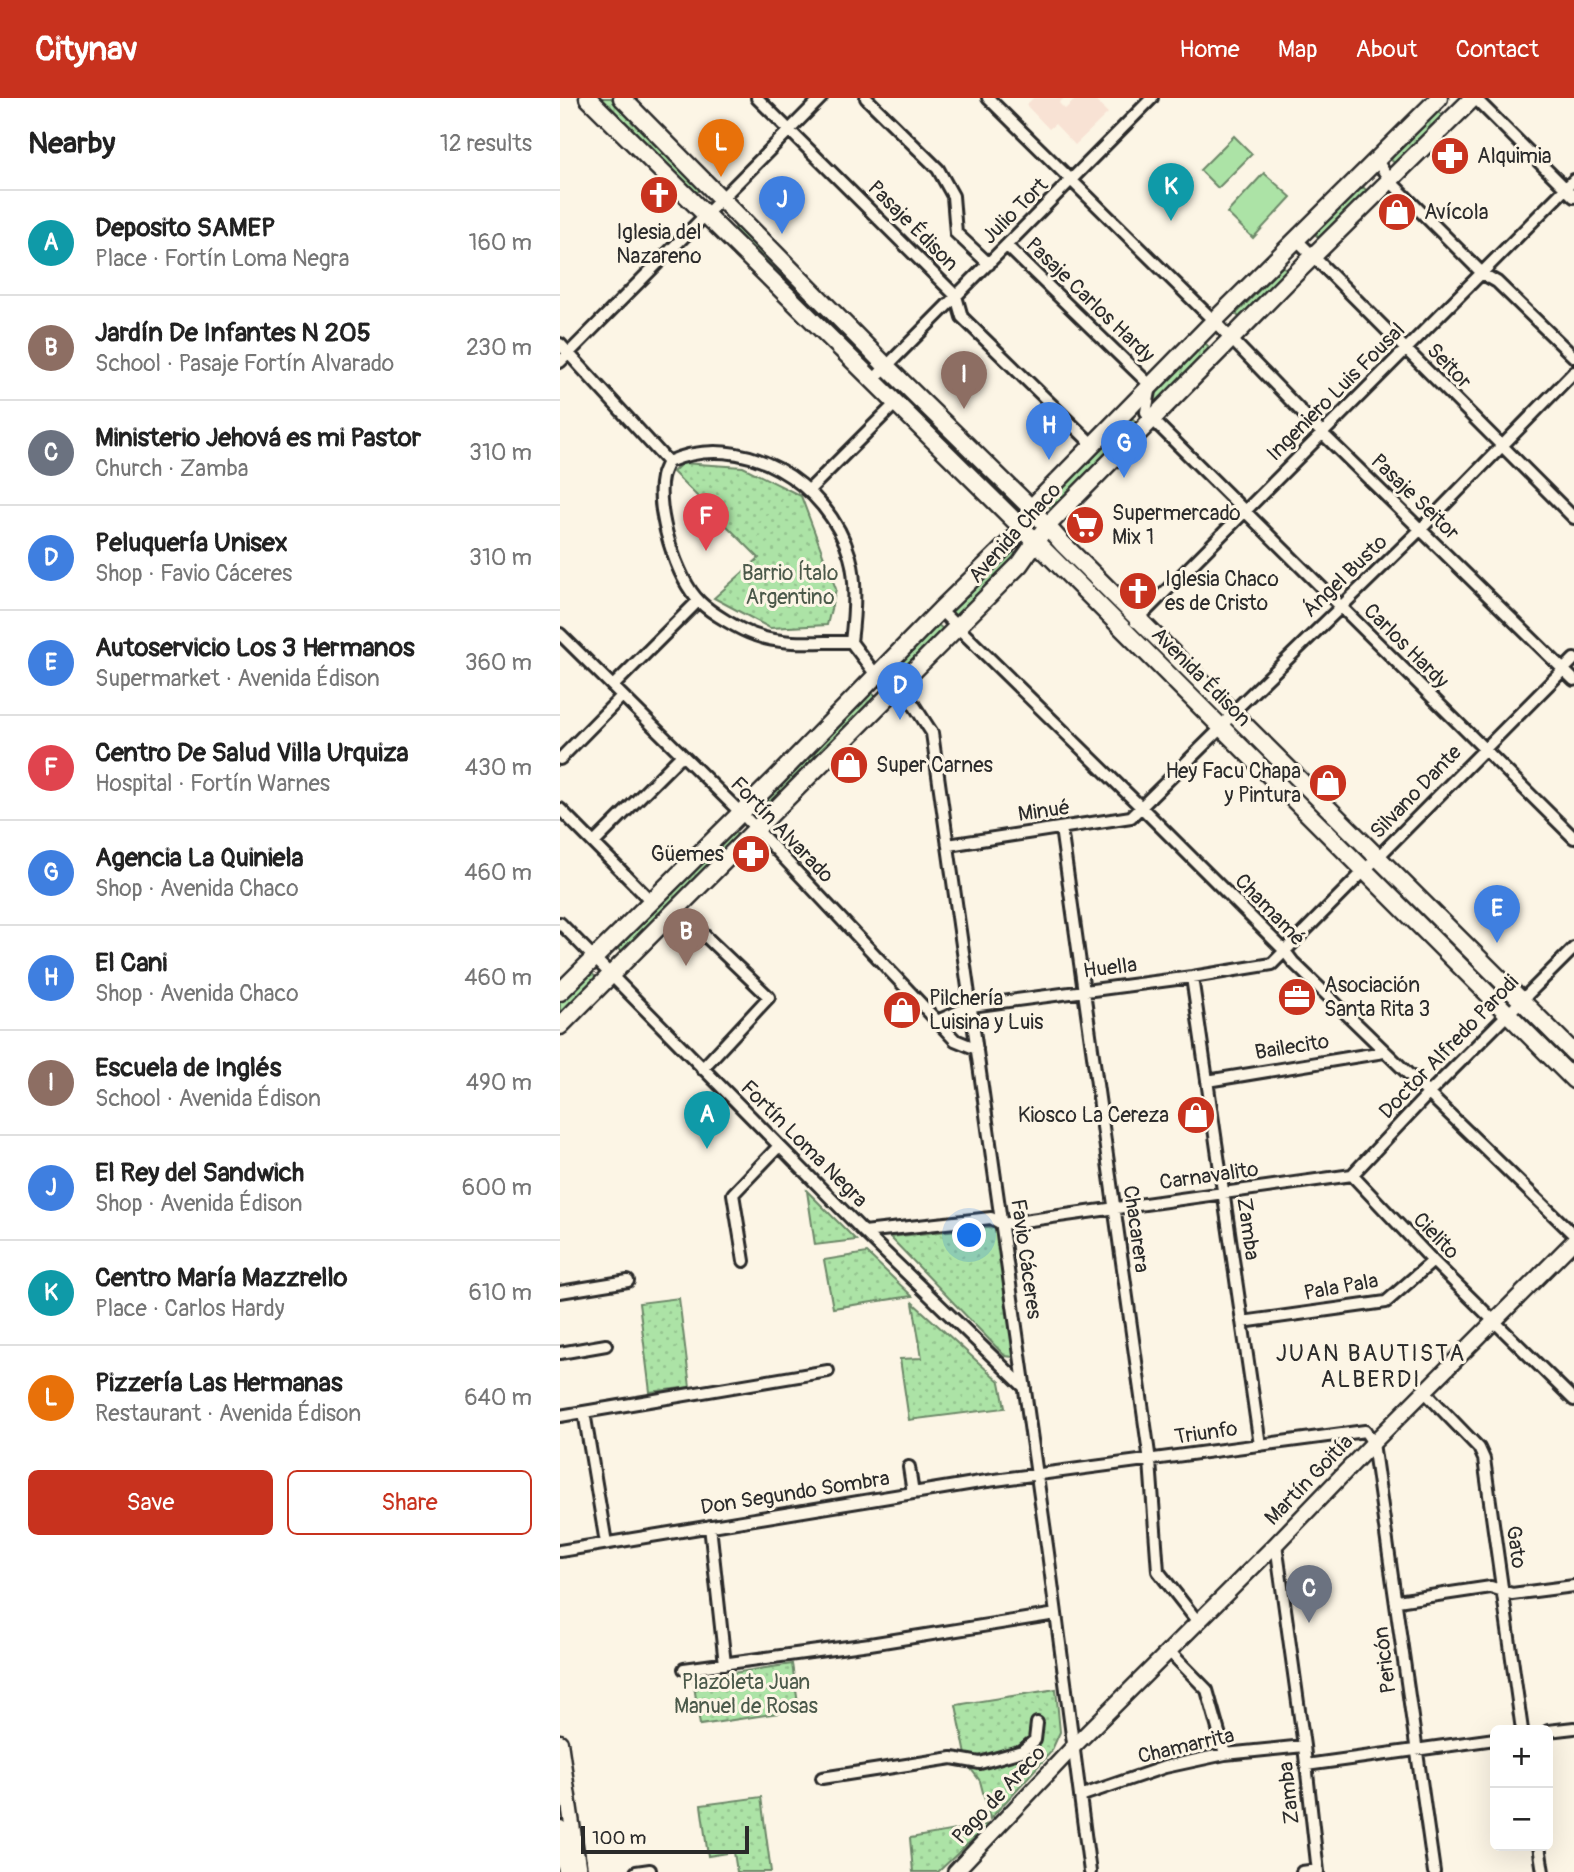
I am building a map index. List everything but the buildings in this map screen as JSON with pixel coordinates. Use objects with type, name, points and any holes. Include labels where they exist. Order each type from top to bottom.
[{"type":"main road","name":"Avenida Édison","points":[[588,98],[1037,542],[1574,1080]]},
{"type":"main road","name":"Avenida Édison","points":[[622,98],[1031,508],[1046,527],[1138,620],[1574,1053]]},
{"type":"main road","name":"Avenida Chaco","points":[[560,992],[1023,529],[1031,508],[1438,98]]},
{"type":"main road","points":[[1454,98],[1461,98]]},
{"type":"main road","name":"Avenida Chaco","points":[[560,1026],[1020,564],[1046,527],[1152,419],[1474,98]]},
{"type":"street","name":"Pasaje Édison","points":[[757,98],[956,296],[962,317],[1093,445]]},
{"type":"street","points":[[560,362],[821,98]]},
{"type":"street","points":[[866,98],[938,169],[953,196],[956,233],[989,264]]},
{"type":"street","points":[[988,98],[1231,339]]},
{"type":"street","name":"Julio Tort","points":[[873,380],[1152,98]]},
{"type":"street","points":[[1474,98],[1571,189]]},
{"type":"street","points":[[1376,159],[1390,181],[1483,274],[1497,282],[1574,356]]},
{"type":"street","name":"Ingeniero Luis Fousal","points":[[1125,632],[1406,349],[1571,189]]},
{"type":"street","name":"Seitor","points":[[1297,240],[1574,518]]},
{"type":"street","name":"Pasaje Carlos Hardy","points":[[1007,246],[1151,386],[1146,412],[1152,419]]},
{"type":"street","name":"Pasaje Seitor","points":[[1231,339],[1322,433],[1574,680]]},
{"type":"street","points":[[560,344],[668,462]]},
{"type":"street","name":"Ángel Busto","points":[[1142,808],[1221,728],[1233,712],[1421,530],[1574,372]]},
{"type":"street","points":[[810,489],[895,404]]},
{"type":"street","name":"Carlos Hardy","points":[[1152,419],[1574,838]]},
{"type":"street","points":[[710,451],[755,458],[795,478],[810,489],[832,515],[850,558],[855,614],[851,642],[775,640],[754,635],[708,609],[698,601],[675,562],[668,538],[662,478],[668,462],[686,454],[710,451]]},
{"type":"street","points":[[613,687],[698,601]]},
{"type":"street","name":"Chamamé","points":[[940,610],[1142,808],[1384,1052],[1574,1235]]},
{"type":"street","name":"Fortín Alvarado","points":[[560,635],[756,828],[955,1040],[977,1049]]},
{"type":"street","name":"Favio Cáceres","points":[[851,642],[876,675],[910,699],[932,733],[1025,1388],[1090,1872]]},
{"type":"street","name":"Silvano Dante","points":[[1284,950],[1379,858],[1574,659]]},
{"type":"street","points":[[560,759],[622,696]]},
{"type":"street","points":[[594,843],[682,755]]},
{"type":"street","name":"Minué","points":[[948,845],[1131,817],[1142,808]]},
{"type":"street","points":[[560,809],[652,902]]},
{"type":"street","name":"Chacarera","points":[[1061,828],[1150,1461],[1158,1571],[1198,1622]]},
{"type":"street","points":[[677,909],[769,998],[702,1069]]},
{"type":"street","name":"Fortín Loma Negra","points":[[560,923],[864,1232],[1025,1388]]},
{"type":"street","name":"Doctor Alfredo Parodi","points":[[1352,1175],[1429,1093],[1574,948]]},
{"type":"street","name":"Huella","points":[[937,1021],[971,1006],[1272,964],[1284,950]]},
{"type":"street","name":"Zamba","points":[[1192,977],[1260,1445]]},
{"type":"street","name":"Bailecito","points":[[1207,1081],[1384,1052]]},
{"type":"street","points":[[744,1261],[733,1194],[779,1146]]},
{"type":"street","name":"Carnavalito","points":[[864,1232],[991,1218],[1002,1224],[1352,1175]]},
{"type":"street","name":"Cielito","points":[[1352,1175],[1433,1261],[1574,1400]]},
{"type":"street","name":"Martín Goitía","points":[[1074,1746],[1574,1241]]},
{"type":"street","name":"Pala Pala","points":[[1242,1322],[1385,1302],[1433,1261]]},
{"type":"street","points":[[560,1292],[628,1281]]},
{"type":"street","points":[[560,1353],[606,1345]]},
{"type":"street","points":[[560,1416],[828,1371]]},
{"type":"street","name":"Gato","points":[[1424,1392],[1479,1448],[1485,1459],[1520,1725]]},
{"type":"street","points":[[584,1412],[606,1543]]},
{"type":"street","name":"Triunfo","points":[[1037,1475],[1365,1431],[1374,1443]]},
{"type":"street","name":"Pericón","points":[[1374,1443],[1434,1872]]},
{"type":"street","points":[[909,1467],[913,1493]]},
{"type":"street","name":"Don Segundo Sombra","points":[[560,1550],[1037,1475]]},
{"type":"street","points":[[710,1526],[725,1664]]},
{"type":"street","name":"Zamba","points":[[1276,1544],[1304,1746],[1317,1871]]},
{"type":"street","points":[[1397,1601],[1491,1587],[1511,1594],[1574,1586]]},
{"type":"street","points":[[684,1669],[1056,1615]]},
{"type":"street","points":[[1169,1651],[1207,1690],[1225,1754]]},
{"type":"street","points":[[822,1778],[952,1758],[980,1763],[1022,1751],[1035,1740],[1037,1723]]},
{"type":"street","points":[[1553,1730],[1574,1728]]},
{"type":"street","points":[[1306,1765],[1490,1740]]},
{"type":"street","points":[[560,1742],[565,1810],[579,1872]]},
{"type":"street","name":"Pago de Areco","points":[[955,1872],[1074,1746]]},
{"type":"street","name":"Chamarrita","points":[[1080,1796],[1165,1767],[1225,1754],[1304,1746]]},
{"type":"street","points":[[560,1828],[566,1872]]},
{"type":"street","points":[[1540,1851],[1543,1872]]},
{"type":"street","points":[[636,1872],[650,1870]]},
{"type":"street","points":[[1302,1872],[1317,1871]]},
{"type":"shaded area","points":[[1033,98],[1064,98],[1059,103],[1065,109],[1077,98],[1093,98],[1108,113],[1075,145],[1055,124],[1049,129],[1026,105]]},
{"type":"green space","points":[[598,98],[611,98],[701,189],[694,195]]},
{"type":"green space","points":[[1437,111],[1445,118],[1398,166],[1390,159]]},
{"type":"green space","points":[[1234,136],[1252,154],[1218,188],[1200,170]]},
{"type":"green space","points":[[1264,173],[1291,197],[1253,238],[1227,213]]},
{"type":"green space","points":[[1360,184],[1367,191],[1320,239],[1312,231]]},
{"type":"green space","points":[[738,225],[870,356],[864,362],[731,232]]},
{"type":"green space","points":[[1283,266],[1290,274],[1243,321],[1236,314]]},
{"type":"green space","points":[[1203,341],[1210,348],[1159,404],[1151,396]]},
{"type":"green space","points":[[920,405],[1014,499],[1008,505],[914,412]]},
{"type":"green space","points":[[1132,418],[1139,426],[1054,511],[1046,504]]},
{"type":"green space","name":"Barrio Ítalo Argentino","points":[[682,463],[743,467],[801,496],[836,589],[827,625],[770,628],[714,598],[759,558],[673,472]]},
{"type":"green space","points":[[1012,550],[1019,558],[957,619],[950,611]]},
{"type":"green space","points":[[936,623],[944,630],[897,679],[889,671]]},
{"type":"green space","points":[[871,692],[878,699],[761,815],[754,808]]},
{"type":"green space","points":[[1242,733],[1361,849],[1356,854],[1238,737]]},
{"type":"green space","points":[[732,829],[739,837],[622,953],[615,945]]},
{"type":"green space","points":[[1387,875],[1505,992],[1500,996],[1382,880]]},
{"type":"green space","points":[[590,972],[598,979],[560,1016],[560,1001]]},
{"type":"green space","points":[[807,1191],[856,1240],[815,1245]]},
{"type":"green space","points":[[997,1226],[1014,1357],[1005,1356],[890,1237]]},
{"type":"green space","points":[[867,1253],[912,1296],[833,1308],[824,1260]]},
{"type":"green space","points":[[679,1298],[690,1387],[650,1392],[639,1303]]},
{"type":"green space","points":[[913,1303],[1000,1382],[1005,1408],[909,1420],[900,1359],[922,1358]]},
{"type":"green space","name":"Plazoleta Juan Manuel de Rosas","points":[[792,1664],[799,1710],[700,1725],[693,1679]]},
{"type":"green space","points":[[1056,1689],[1060,1732],[1051,1752],[990,1819],[980,1781],[968,1765],[956,1705]]},
{"type":"green space","points":[[761,1797],[771,1872],[737,1872],[734,1852],[708,1856],[701,1805]]},
{"type":"green space","points":[[989,1824],[938,1872],[913,1872],[910,1838]]},
{"type":"place","name":"Alquimia","points":[[1450,156]]},
{"type":"place","name":"Pizzería Las Hermanas","points":[[721,177]]},
{"type":"place","name":"Iglesia del Nazareno","points":[[659,195]]},
{"type":"place","name":"Avícola","points":[[1397,212]]},
{"type":"place","name":"Centro María Mazzrello","points":[[1171,221]]},
{"type":"place","name":"El Rey del Sandwich","points":[[782,234]]},
{"type":"place","name":"Escuela de Inglés","points":[[964,409]]},
{"type":"place","name":"El Cani","points":[[1049,460]]},
{"type":"place","name":"Agencia La Quiniela","points":[[1124,478]]},
{"type":"place","name":"Supermercado Mix 1","points":[[1085,525]]},
{"type":"place","name":"Centro De Salud Villa Urquiza","points":[[706,551]]},
{"type":"place","name":"Iglesia Chaco es de Cristo","points":[[1138,591]]},
{"type":"place","name":"Peluquería Unisex","points":[[900,720]]},
{"type":"place","name":"Super Carnes","points":[[849,765]]},
{"type":"place","name":"Hey Facu Chapa y Pintura","points":[[1328,783]]},
{"type":"place","name":"Güemes","points":[[751,854]]},
{"type":"place","name":"Autoservicio Los 3 Hermanos","points":[[1497,943]]},
{"type":"place","name":"Jardín De Infantes N 205","points":[[686,966]]},
{"type":"place","name":"Asociación Santa Rita 3","points":[[1297,997]]},
{"type":"place","name":"Pilchería Luisina y Luis","points":[[902,1010]]},
{"type":"place","name":"Kiosco La Cereza","points":[[1196,1115]]},
{"type":"place","name":"Deposito SAMEP","points":[[707,1149]]},
{"type":"place","name":"Ministerio Jehová es mi Pastor","points":[[1309,1623]]},
{"type":"district","name":"JUAN BAUTISTA ALBERDI","points":[[1371,1366]]}]
